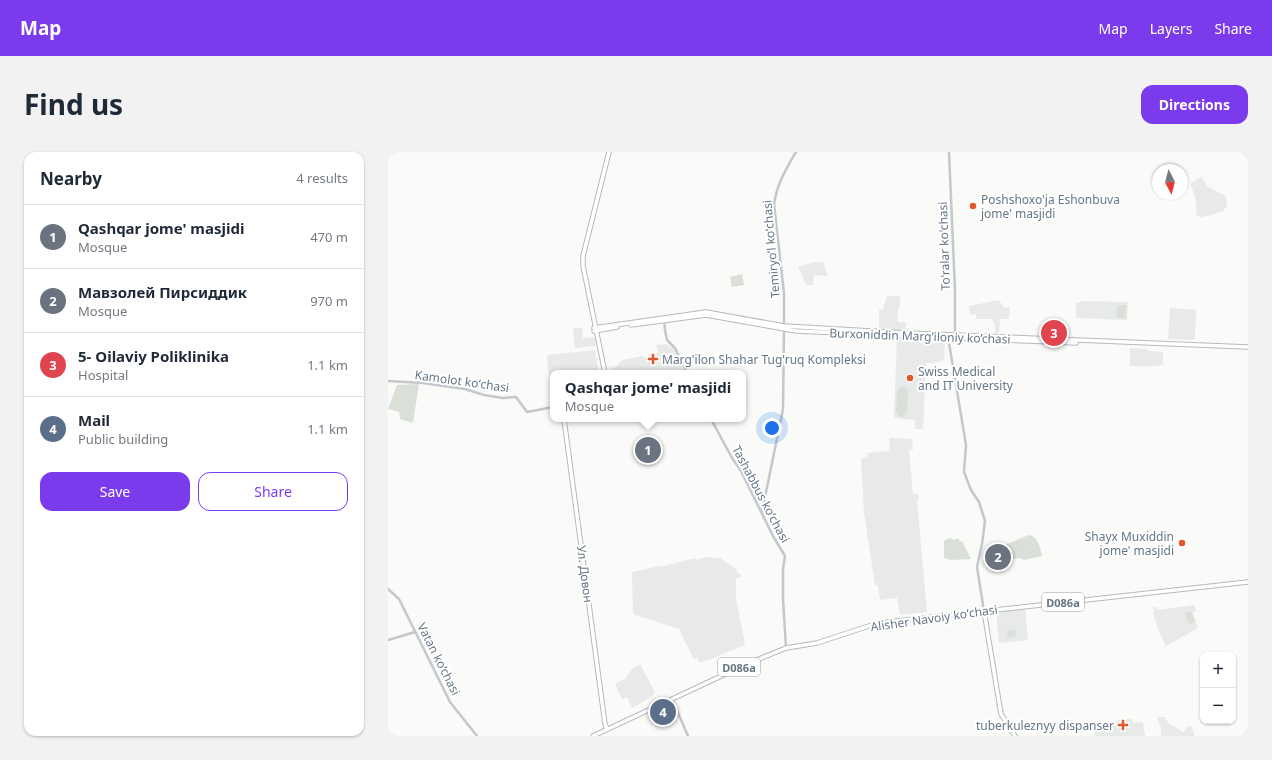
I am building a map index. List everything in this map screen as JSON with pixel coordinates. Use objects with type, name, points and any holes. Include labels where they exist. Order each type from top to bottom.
[{"type":"main road","points":[[604,370],[583,266],[583,256],[609,153]]},
{"type":"main road","name":"Burxoniddin Marg’iloniy ko’chasi","points":[[595,329],[706,312],[752,320],[784,328]]},
{"type":"main road","name":"Burxoniddin Marg’iloniy ko’chasi","points":[[664,318],[706,315],[784,328],[955,337],[1248,348]]},
{"type":"main road","name":"Ул. Довон","points":[[564,422],[607,730]]},
{"type":"main road","name":"Alisher Navoiy koʻchasi","points":[[593,736],[747,664],[786,648],[817,643],[878,623],[1248,582]]},
{"type":"main road","points":[[984,611],[1001,714],[1015,736]]},
{"type":"street","name":"Temiryoʻl koʻchasi","points":[[762,513],[784,409],[784,294],[774,204],[781,179],[796,152]]},
{"type":"street","name":"To'ralar ko'chasi","points":[[949,152],[955,290],[955,337]]},
{"type":"street","points":[[664,318],[667,340],[675,348],[686,370]]},
{"type":"street","points":[[949,336],[966,449],[964,472],[971,490],[979,502],[985,522],[977,567],[984,611]]},
{"type":"street","name":"Kamolot koʻchasi","points":[[388,381],[423,383],[464,389],[484,395],[503,398],[516,397],[527,412],[550,408]]},
{"type":"street","name":"Tashabbus koʻchasi","points":[[713,422],[732,458],[741,471],[773,536],[785,556],[783,569],[783,599],[786,648]]},
{"type":"street","points":[[759,506],[763,505]]},
{"type":"street","name":"Vatan ko‘chasi","points":[[388,589],[400,599],[450,702],[477,736]]},
{"type":"street","points":[[388,640],[415,632]]},
{"type":"street","points":[[672,699],[688,736]]},
{"type":"shaded area","points":[[1202,177],[1207,186],[1226,196],[1227,205],[1224,210],[1212,215],[1200,217],[1197,216],[1195,196],[1190,184]]},
{"type":"shaded area","points":[[814,262],[823,262],[828,276],[814,275],[813,285],[806,285],[798,267]]},
{"type":"shaded area","points":[[742,274],[744,285],[732,287],[730,277]]},
{"type":"shaded area","points":[[887,296],[900,296],[897,322],[906,322],[905,331],[879,329],[879,310],[883,309]]},
{"type":"shaded area","points":[[999,300],[1004,308],[1010,307],[1009,319],[1000,319],[999,333],[995,333],[995,323],[993,322],[993,319],[976,319],[976,314],[970,315],[969,306]]},
{"type":"shaded area","points":[[1080,301],[1128,302],[1127,320],[1076,318],[1076,303],[1080,303]]},
{"type":"shaded area","points":[[1117,305],[1126,305],[1126,318],[1117,318]]},
{"type":"shaded area","points":[[1170,308],[1196,310],[1195,340],[1168,339]]},
{"type":"shaded area","points":[[573,328],[582,328],[583,338],[595,337],[596,346],[575,348]]},
{"type":"shaded area","name":"Swiss Medical and IT University","points":[[897,338],[945,341],[944,360],[926,363],[923,429],[915,429],[915,420],[895,418],[894,416]]},
{"type":"shaded area","name":"Marg'ilon Shahar Tug'ruq Kompleksi","points":[[666,344],[674,349],[683,370],[612,370],[612,368],[616,367],[622,360],[644,357],[658,353],[656,345]]},
{"type":"shaded area","points":[[1130,348],[1163,352],[1163,365],[1142,367],[1130,366]]},
{"type":"shaded area","points":[[595,350],[598,370],[550,370],[550,378],[547,355]]},
{"type":"shaded area","points":[[419,384],[413,423],[400,419],[399,412],[388,409],[397,385]]},
{"type":"shaded area","points":[[901,387],[905,387],[908,391],[907,413],[903,417],[899,416],[896,412],[897,391]]},
{"type":"shaded area","points":[[889,438],[912,439],[913,450],[909,450],[913,494],[918,494],[919,500],[917,501],[927,612],[900,615],[897,598],[880,600],[878,586],[875,585],[864,512],[861,459],[868,456],[867,453],[890,451]]},
{"type":"shaded area","points":[[1029,535],[1037,540],[1042,556],[1024,560],[1020,558],[1007,560],[1004,556],[994,555],[994,545],[1007,544]]},
{"type":"shaded area","points":[[950,538],[954,540],[958,538],[960,542],[962,541],[971,559],[951,560],[944,558],[944,541]]},
{"type":"shaded area","points":[[705,557],[720,558],[737,570],[737,573],[741,574],[740,578],[736,578],[736,598],[745,645],[700,663],[697,658],[694,660],[679,629],[633,614],[632,572]]},
{"type":"shaded area","points":[[1194,605],[1196,611],[1193,612],[1198,628],[1166,646],[1159,632],[1153,613],[1153,607],[1156,607],[1157,610]]},
{"type":"shaded area","points":[[1025,609],[1028,640],[999,643],[996,612]]},
{"type":"shaded area","points":[[1191,611],[1195,622],[1189,624],[1185,613]]},
{"type":"shaded area","points":[[1015,630],[1016,637],[1008,638],[1007,631]]},
{"type":"shaded area","points":[[640,664],[655,692],[653,694],[654,695],[632,708],[627,697],[622,699],[615,684],[625,679],[632,669]]},
{"type":"shaded area","points":[[1157,717],[1165,717],[1168,723],[1183,732],[1187,727],[1191,726],[1195,736],[1161,736],[1161,729]]},
{"type":"shaded area","name":"tuberkuleznyy dispanser","points":[[1132,719],[1133,723],[1143,722],[1145,736],[1095,736],[1095,729],[1103,728],[1103,722]]},
{"type":"place","name":"Poshshoxo'ja Eshonbuva jome' masjidi","points":[[973,206]]},
{"type":"place","name":"5- Oilaviy Poliklinika","points":[[1054,333]]},
{"type":"place","name":"Marg'ilon Shahar Tug'ruq Kompleksi","points":[[653,359]]},
{"type":"place","name":"Swiss Medical and IT University","points":[[910,378]]},
{"type":"place","name":"Qashqar jome' masjidi","points":[[648,450]]},
{"type":"place","name":"Shayx Muxiddin jome' masjidi","points":[[1182,543]]},
{"type":"place","name":"Мавзолей Пирсиддик","points":[[998,557]]},
{"type":"place","name":"Mail","points":[[663,712]]},
{"type":"place","name":"tuberkuleznyy dispanser","points":[[1123,725]]}]
